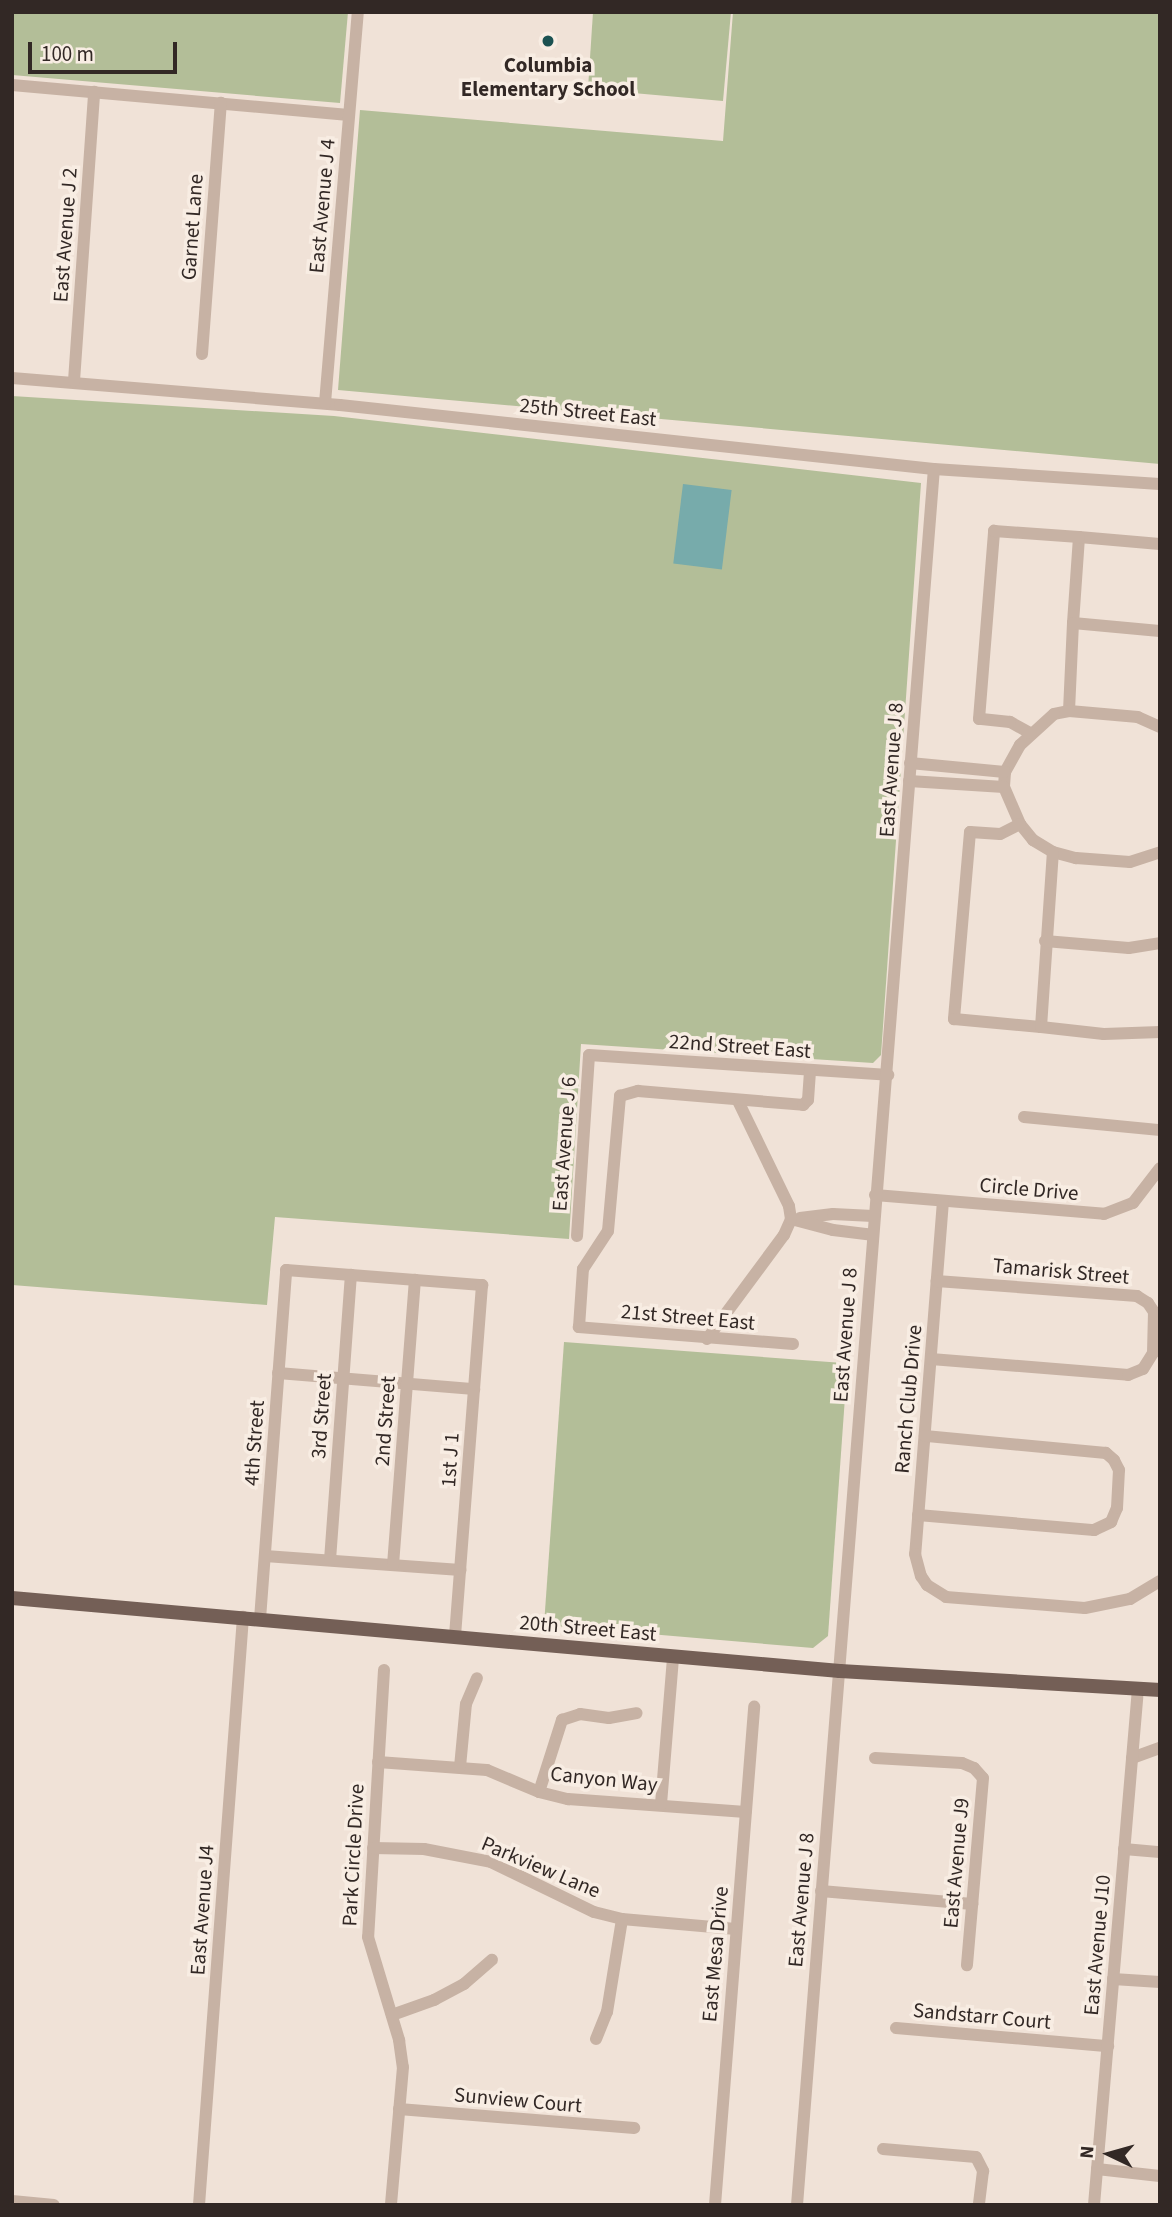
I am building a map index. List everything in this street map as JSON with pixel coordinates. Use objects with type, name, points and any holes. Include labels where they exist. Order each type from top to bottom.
[{"type":"main road","name":"20th Street East","points":[[12,1598],[840,1671],[1160,1690]]},
{"type":"street","name":"East Avenue J 4","points":[[325,403],[358,12]]},
{"type":"street","points":[[12,85],[349,115]]},
{"type":"street","name":"East Avenue J 2","points":[[74,380],[94,92]]},
{"type":"street","name":"Garnet Lane","points":[[202,354],[221,103]]},
{"type":"street","name":"25th Street East","points":[[12,377],[74,380],[325,403],[934,469],[1160,484]]},
{"type":"street","name":"East Avenue J 8","points":[[797,2205],[934,469]]},
{"type":"street","points":[[1030,733],[1010,722],[979,719],[993,531],[1160,544]]},
{"type":"street","points":[[1069,711],[1079,537]]},
{"type":"street","points":[[1073,623],[1160,631]]},
{"type":"street","points":[[1160,727],[1138,717],[1069,711],[1054,714],[1030,733],[1005,772],[1004,787],[1020,824],[1033,840],[1053,852],[1076,858],[1130,862],[1160,852]]},
{"type":"street","points":[[910,763],[1005,772]]},
{"type":"street","points":[[909,781],[1004,787]]},
{"type":"street","points":[[1020,824],[1000,834],[970,832],[954,1018],[1104,1034],[1160,1032]]},
{"type":"street","points":[[1041,1027],[1053,852]]},
{"type":"street","points":[[1045,941],[1129,948],[1160,943]]},
{"type":"street","name":"22nd Street East","points":[[589,1055],[888,1074]]},
{"type":"street","name":"East Avenue J 6","points":[[577,1236],[589,1055]]},
{"type":"street","points":[[707,1339],[784,1235],[791,1219],[789,1206],[738,1101],[803,1105],[808,1100],[810,1070]]},
{"type":"street","name":"21st Street East","points":[[738,1101],[638,1091],[620,1096],[608,1231],[583,1269],[579,1327],[793,1345]]},
{"type":"street","points":[[1024,1117],[1160,1130]]},
{"type":"street","name":"Circle Drive","points":[[875,1195],[1111,1213],[1133,1203],[1160,1168]]},
{"type":"street","name":"Ranch Club Drive","points":[[943,1201],[916,1566],[927,1585],[936,1592],[958,1598],[1100,1608],[1130,1599],[1160,1581]]},
{"type":"street","points":[[791,1219],[833,1214],[873,1216]]},
{"type":"street","points":[[791,1219],[833,1230],[872,1235]]},
{"type":"street","name":"4th Street","points":[[260,1619],[286,1270],[351,1275]]},
{"type":"street","points":[[351,1275],[415,1280]]},
{"type":"street","name":"3rd Street","points":[[330,1560],[351,1275]]},
{"type":"street","name":"1st J 1","points":[[415,1280],[482,1285],[456,1637]]},
{"type":"street","name":"2nd Street","points":[[393,1565],[415,1280]]},
{"type":"street","name":"Tamarisk Street","points":[[931,1359],[1128,1375],[1143,1369],[1153,1353],[1154,1312],[1137,1296],[937,1281]]},
{"type":"street","points":[[278,1373],[474,1389]]},
{"type":"street","points":[[918,1515],[1094,1530],[1111,1522],[1117,1507],[1119,1470],[1114,1460],[1100,1451],[925,1436]]},
{"type":"street","points":[[265,1556],[460,1570]]},
{"type":"street","name":"East Avenue J4","points":[[199,2205],[243,1617]]},
{"type":"street","points":[[662,1804],[673,1657]]},
{"type":"street","name":"Park Circle Drive","points":[[384,1670],[368,1937],[392,2015],[402,2067],[391,2205]]},
{"type":"street","points":[[460,1767],[466,1704],[477,1678]]},
{"type":"street","name":"East Avenue J10","points":[[1094,2205],[1138,1689]]},
{"type":"street","name":"East Mesa Drive","points":[[715,2205],[754,1707]]},
{"type":"street","points":[[539,1792],[562,1720],[580,1714],[609,1718],[637,1713]]},
{"type":"street","points":[[1132,1758],[1160,1748]]},
{"type":"street","name":"East Avenue J9","points":[[875,1758],[962,1763],[974,1768],[983,1778],[967,1965]]},
{"type":"street","name":"Canyon Way","points":[[378,1762],[487,1770],[539,1792],[568,1800],[662,1804],[746,1812]]},
{"type":"street","name":"Parkview Lane","points":[[373,1848],[424,1849],[491,1862],[594,1912],[622,1919],[736,1929]]},
{"type":"street","points":[[1125,1849],[1160,1852]]},
{"type":"street","points":[[821,1891],[972,1903]]},
{"type":"street","points":[[596,2039],[607,2012],[622,1919]]},
{"type":"street","points":[[392,2015],[434,2000],[464,1984],[492,1960]]},
{"type":"street","points":[[1114,1979],[1160,1982]]},
{"type":"street","name":"Sandstarr Court","points":[[896,2028],[1108,2046]]},
{"type":"street","name":"Sunview Court","points":[[399,2109],[634,2129]]},
{"type":"street","points":[[883,2149],[976,2157],[983,2171],[979,2205]]},
{"type":"street","points":[[1097,2169],[1160,2175]]},
{"type":"street","points":[[12,2201],[54,2205]]},
{"type":"green space","points":[[12,12],[348,12],[340,103],[12,75]]},
{"type":"green space","points":[[593,12],[731,12],[723,101],[588,89]]},
{"type":"green space","points":[[733,12],[1160,12],[1160,464],[338,390],[360,110],[723,141]]},
{"type":"green space","points":[[12,396],[334,416],[921,483],[881,1055],[873,1063],[581,1044],[569,1239],[275,1217],[267,1305],[12,1285]]},
{"type":"green space","points":[[564,1342],[843,1363],[847,1369],[828,1636],[813,1648],[544,1625]]},
{"type":"water","points":[[683,484],[732,490],[722,569],[673,563]]},
{"type":"place","name":"Columbia Elementary School","points":[[548,41]]}]
